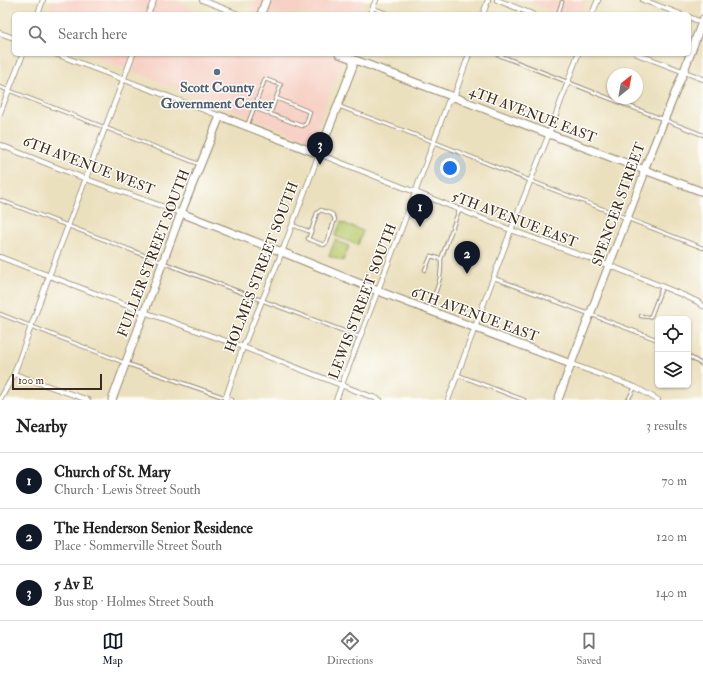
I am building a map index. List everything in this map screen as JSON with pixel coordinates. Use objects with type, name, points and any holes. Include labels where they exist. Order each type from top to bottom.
[{"type":"street","points":[[39,12],[43,0]]},
{"type":"street","points":[[149,12],[154,0]]},
{"type":"street","points":[[202,0],[233,12]]},
{"type":"street","points":[[262,12],[266,0]]},
{"type":"street","points":[[371,12],[376,0]]},
{"type":"street","points":[[484,12],[488,0]]},
{"type":"street","points":[[497,0],[527,12]]},
{"type":"street","points":[[593,12],[598,0]]},
{"type":"street","points":[[643,0],[675,12]]},
{"type":"street","points":[[691,18],[703,21]]},
{"type":"street","name":"SPENCER STREET","points":[[691,53],[703,21]]},
{"type":"street","points":[[0,33],[12,37]]},
{"type":"street","points":[[0,113],[22,56]]},
{"type":"street","points":[[61,56],[319,154]]},
{"type":"street","points":[[0,400],[14,374],[49,276],[132,56]]},
{"type":"street","name":"LEWIS STREET SOUTH","points":[[336,400],[416,193],[448,102],[454,97],[468,56]]},
{"type":"street","points":[[448,400],[577,56]]},
{"type":"street","points":[[643,56],[703,79]]},
{"type":"street","name":"SPENCER STREET","points":[[558,400],[643,177],[644,170],[690,56]]},
{"type":"street","name":"4TH AVENUE EAST","points":[[354,57],[549,134],[703,192]]},
{"type":"street","name":"HOLMES STREET SOUTH","points":[[226,399],[243,347],[282,252],[338,106],[353,66],[354,57]]},
{"type":"street","name":"FULLER STREET SOUTH","points":[[112,400],[181,213],[220,116]]},
{"type":"street","name":"6TH AVENUE WEST","points":[[0,145],[86,179],[181,213],[282,252]]},
{"type":"street","name":"5TH AVENUE EAST","points":[[319,154],[511,230],[609,265],[691,299],[703,306]]},
{"type":"street","name":"6TH AVENUE EAST","points":[[282,252],[378,291],[635,387],[658,400]]},
{"type":"street","points":[[0,257],[144,312],[243,347],[380,400]]},
{"type":"street","points":[[14,374],[88,400]]},
{"type":"lane","points":[[559,12],[562,2]]},
{"type":"lane","points":[[373,8],[384,12]]},
{"type":"lane","points":[[501,56],[703,134]]},
{"type":"lane","points":[[247,126],[264,79],[281,85],[270,114]]},
{"type":"lane","points":[[0,87],[201,165]]},
{"type":"lane","points":[[254,108],[302,126],[306,124],[310,112],[276,98]]},
{"type":"lane","points":[[338,106],[434,142],[703,248]]},
{"type":"lane","points":[[0,200],[360,337]]},
{"type":"lane","points":[[321,210],[332,214],[335,219],[327,242],[324,246],[308,239],[311,232],[317,213],[321,210]]},
{"type":"lane","points":[[428,310],[439,284],[442,270],[441,259],[459,210]]},
{"type":"lane","points":[[292,225],[311,232]]},
{"type":"lane","points":[[425,270],[431,256],[441,259]]},
{"type":"lane","points":[[494,278],[655,339]]},
{"type":"lane","points":[[641,316],[651,316],[663,287]]},
{"type":"lane","points":[[0,314],[125,363],[232,400]]},
{"type":"lane","points":[[691,358],[703,365]]},
{"type":"lane","points":[[457,375],[524,400]]},
{"type":"lane","points":[[628,400],[635,387]]},
{"type":"shaded area","points":[[53,0],[171,0],[201,12],[49,12]]},
{"type":"shaded area","points":[[256,0],[364,0],[359,12],[252,12]]},
{"type":"shaded area","points":[[526,0],[586,0],[582,12],[555,12]]},
{"type":"shaded area","points":[[93,56],[343,56],[312,141]]},
{"type":"green space","points":[[341,222],[363,231],[358,245],[335,236]]},
{"type":"green space","points":[[335,240],[349,246],[343,261],[329,256]]},
{"type":"place","name":"Scott County Government Center","points":[[217,72]]},
{"type":"place","name":"5 Av E","points":[[320,165]]},
{"type":"place","name":"Church of St. Mary","points":[[420,227]]},
{"type":"place","name":"The Henderson Senior Residence","points":[[467,274]]}]
